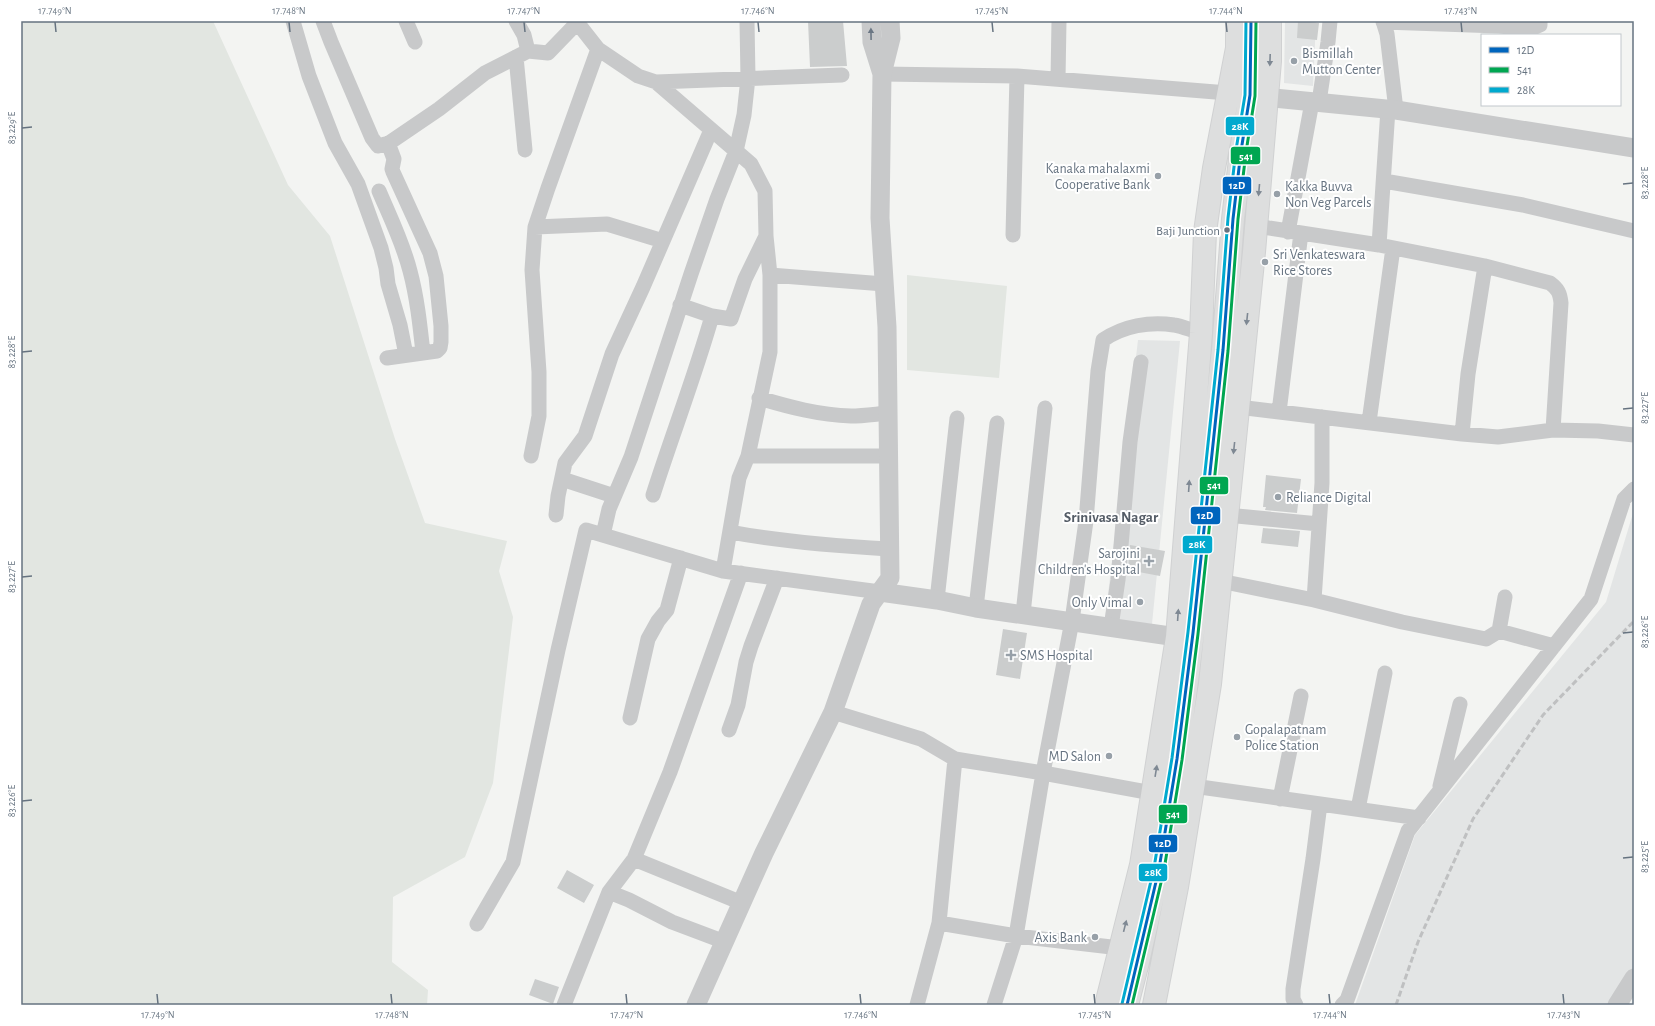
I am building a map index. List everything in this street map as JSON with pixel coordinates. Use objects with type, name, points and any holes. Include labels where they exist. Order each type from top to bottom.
[{"type":"main road","points":[[1106,1005],[1141,865],[1177,637],[1201,333],[1205,232],[1214,168],[1237,48],[1237,21]]},
{"type":"main road","points":[[1154,1005],[1177,887],[1210,684],[1256,226],[1259,96],[1251,21]]},
{"type":"main road","points":[[1126,1005],[1137,966],[1159,869],[1178,751],[1193,632],[1223,350],[1234,212],[1241,151],[1270,61],[1270,21]]},
{"type":"street","points":[[294,21],[308,76],[335,143],[358,184],[382,248],[390,291],[400,325],[406,355]]},
{"type":"street","points":[[323,21],[372,138],[378,146],[388,143],[439,109],[485,73],[522,54],[548,53],[576,22],[598,49],[638,76],[656,82],[842,74]]},
{"type":"street","points":[[406,21],[415,42]]},
{"type":"street","points":[[516,21],[524,35],[522,54],[525,150]]},
{"type":"street","points":[[604,535],[609,509],[631,457],[680,306],[717,200],[736,151],[744,115],[748,78],[747,21]]},
{"type":"street","points":[[871,21],[872,42],[882,74]]},
{"type":"street","points":[[696,1005],[764,853],[833,712],[871,604],[890,578],[887,327],[880,218],[882,74],[891,38],[890,21]]},
{"type":"street","points":[[1058,79],[1059,21]]},
{"type":"street","points":[[1279,412],[1295,232],[1316,102],[1328,42],[1330,21]]},
{"type":"street","points":[[1368,422],[1386,247],[1384,182],[1392,110],[1387,34],[1383,21],[1426,22],[1531,29],[1540,25],[1540,21]]},
{"type":"street","points":[[531,456],[539,416],[532,270],[535,227],[598,49]]},
{"type":"street","points":[[882,74],[1016,76],[1259,96],[1392,110],[1634,148]]},
{"type":"street","points":[[1013,235],[1016,76]]},
{"type":"street","points":[[656,82],[751,164],[765,191],[766,236],[770,275],[770,352],[759,398],[748,456],[739,478],[724,571]]},
{"type":"street","points":[[556,515],[565,464],[585,436],[612,354],[711,130]]},
{"type":"street","points":[[387,358],[437,350],[440,348],[441,342],[441,326],[436,276],[430,253],[392,168],[394,159],[388,143]]},
{"type":"street","points":[[1384,182],[1523,205],[1634,231]]},
{"type":"street","points":[[363,198],[398,183]]},
{"type":"street","points":[[379,191],[400,241],[410,270],[417,303],[423,353]]},
{"type":"street","points":[[535,227],[607,224],[663,241]]},
{"type":"street","points":[[1256,226],[1386,247],[1485,266],[1547,281],[1556,287],[1560,294],[1552,430]]},
{"type":"street","points":[[680,306],[730,320],[746,279],[766,236]]},
{"type":"street","points":[[1462,434],[1468,374],[1485,266]]},
{"type":"street","points":[[770,275],[884,284]]},
{"type":"street","points":[[653,495],[700,359],[712,316]]},
{"type":"street","points":[[994,1005],[1016,936],[1043,773],[1072,621],[1086,521],[1098,371],[1103,340],[1119,332],[1142,324],[1174,325],[1201,333]]},
{"type":"street","points":[[1111,627],[1118,580],[1130,442],[1141,362]]},
{"type":"street","points":[[759,398],[799,409],[821,413],[851,416],[888,413]]},
{"type":"street","points":[[1238,407],[1498,437],[1552,430],[1598,431],[1634,435]]},
{"type":"street","points":[[1023,614],[1045,408]]},
{"type":"street","points":[[1314,600],[1322,483],[1322,417]]},
{"type":"street","points":[[937,600],[957,418]]},
{"type":"street","points":[[976,608],[997,423]]},
{"type":"street","points":[[748,456],[888,456]]},
{"type":"street","points":[[562,479],[614,496]]},
{"type":"street","points":[[1342,1005],[1347,1000],[1408,831],[1591,599],[1624,499],[1634,489]]},
{"type":"street","points":[[1227,515],[1319,524]]},
{"type":"street","points":[[477,924],[513,862],[558,650],[586,530],[724,571],[937,600],[976,608],[1177,637]]},
{"type":"street","points":[[730,532],[762,538],[819,545],[889,549]]},
{"type":"street","points":[[630,718],[648,639],[667,610],[681,558]]},
{"type":"street","points":[[564,1005],[609,892],[634,859],[670,772],[741,573]]},
{"type":"street","points":[[729,730],[738,705],[746,662],[751,646],[777,578]]},
{"type":"street","points":[[1220,581],[1314,600],[1364,614],[1486,639],[1499,631],[1554,646]]},
{"type":"street","points":[[1499,631],[1505,597]]},
{"type":"street","points":[[1358,809],[1384,673]]},
{"type":"street","points":[[1280,799],[1301,696]]},
{"type":"street","points":[[1438,793],[1460,704]]},
{"type":"street","points":[[833,712],[921,739],[955,759],[1152,793]]},
{"type":"street","points":[[917,1005],[939,923],[955,759]]},
{"type":"street","points":[[1193,786],[1419,818]]},
{"type":"street","points":[[1296,1005],[1293,999],[1293,989],[1320,804]]},
{"type":"street","points":[[634,859],[742,903]]},
{"type":"street","points":[[609,892],[629,900],[672,922],[725,942]]},
{"type":"street","points":[[939,923],[1016,936],[1120,948]]},
{"type":"street","points":[[1617,1005],[1634,978]]},
{"type":"shaded area","points":[[21,21],[213,21],[288,185],[330,236],[395,439],[425,523],[507,541],[499,571],[513,617],[493,783],[465,857],[393,897],[392,962],[428,990],[427,1005],[21,1005]]},
{"type":"shaded area","points":[[1285,21],[1316,21],[1313,86],[1284,83]]},
{"type":"shaded area","points":[[907,275],[1007,286],[999,378],[907,370]]},
{"type":"shaded area","points":[[1138,340],[1180,341],[1152,624],[1105,620]]},
{"type":"shaded area","points":[[1634,510],[1634,967],[1616,1005],[1355,1005],[1415,835],[1606,602]]},
{"type":"building","points":[[808,21],[843,21],[847,66],[810,67]]},
{"type":"building","points":[[1298,21],[1319,23],[1317,40],[1297,38]]},
{"type":"building","points":[[1266,475],[1301,479],[1297,513],[1265,510],[1266,507],[1263,507]]},
{"type":"building","points":[[1263,528],[1300,531],[1298,547],[1261,543]]},
{"type":"building","points":[[1130,545],[1165,551],[1160,576],[1128,570]]},
{"type":"building","points":[[1003,629],[1027,633],[1020,679],[996,675]]},
{"type":"building","points":[[567,870],[594,885],[584,903],[557,888]]},
{"type":"building","points":[[535,979],[559,987],[553,1004],[529,995]]},
{"type":"railway","points":[[1396,1005],[1418,942],[1473,819],[1543,715],[1634,621]]},
{"type":"transit line","name":"28K","points":[[1122,1004],[1154,868],[1172,758],[1188,632],[1218,350],[1228,218],[1236,150],[1245,95],[1246,21]]},
{"type":"transit line","name":"12D","points":[[1127,1005],[1159,869],[1177,759],[1193,633],[1223,350],[1233,219],[1241,151],[1250,95],[1251,21]]},
{"type":"transit line","name":"541","points":[[1132,1005],[1164,870],[1182,760],[1198,634],[1228,351],[1238,219],[1246,152],[1255,96],[1256,21]]},
{"type":"place","name":"Bismillah Mutton Center","points":[[1294,61]]},
{"type":"place","name":"Kanaka mahalaxmi Cooperative Bank","points":[[1158,176]]},
{"type":"place","name":"Kakka Buvva Non Veg Parcels","points":[[1277,194]]},
{"type":"place","name":"Baji Junction","points":[[1227,230]]},
{"type":"place","name":"Sri Venkateswara Rice Stores","points":[[1265,262]]},
{"type":"place","name":"Reliance Digital","points":[[1278,497]]},
{"type":"place","name":"Sarojini Children's Hospital","points":[[1149,561]]},
{"type":"place","name":"Only Vimal","points":[[1140,602]]},
{"type":"place","name":"SMS Hospital","points":[[1011,655]]},
{"type":"place","name":"Gopalapatnam Police Station","points":[[1237,737]]},
{"type":"place","name":"MD Salon","points":[[1109,756]]},
{"type":"place","name":"Axis Bank","points":[[1095,937]]},
{"type":"district","name":"Srinivasa Nagar","points":[[1111,517]]}]
